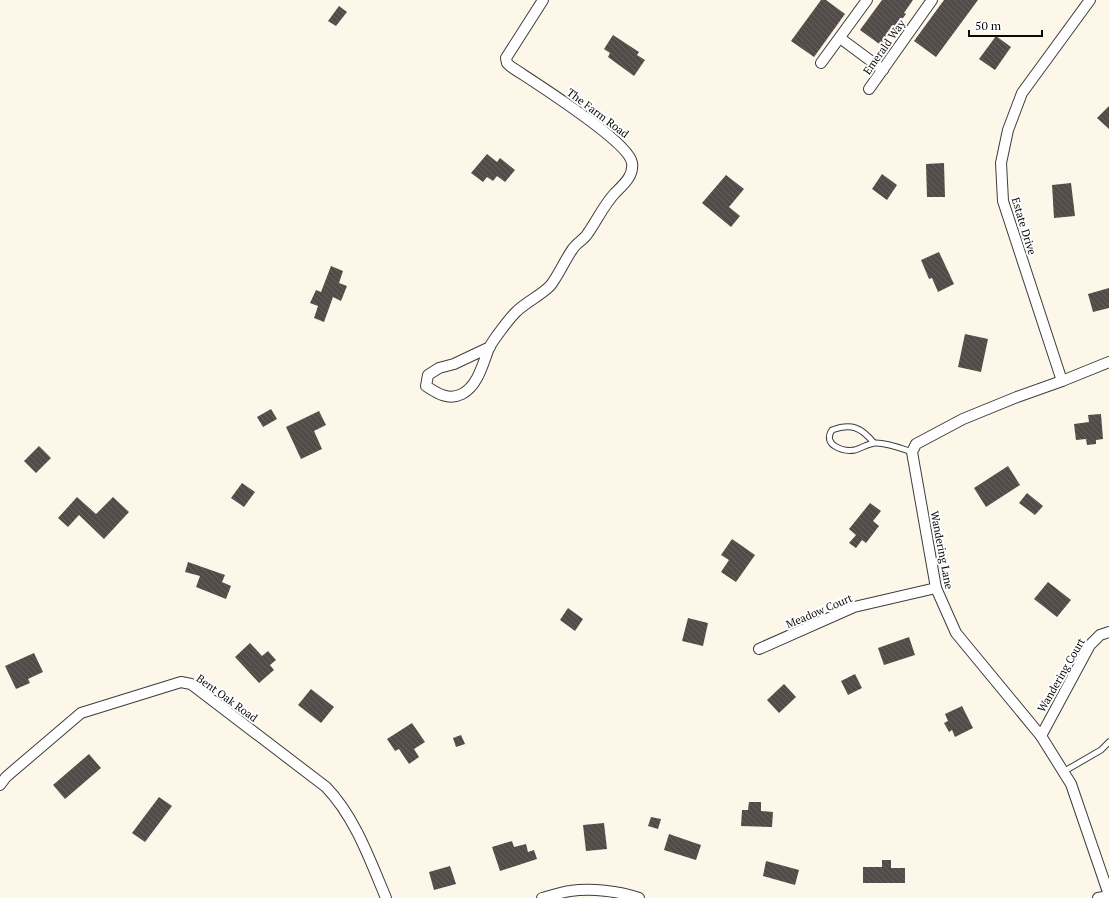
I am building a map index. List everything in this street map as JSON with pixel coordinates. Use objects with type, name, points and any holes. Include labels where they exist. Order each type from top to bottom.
[{"type":"street","name":"The Farm Road","points":[[490,347],[454,364],[439,368],[428,375],[426,386],[439,395],[449,397],[462,394],[473,384],[484,365],[490,347],[516,311],[552,284],[573,248],[589,233],[605,206],[628,180],[631,173],[632,163],[628,153],[616,141],[596,125],[507,63],[506,58],[543,0]]},
{"type":"street","points":[[821,63],[867,0]]},
{"type":"street","name":"Emerald Way","points":[[869,89],[932,0]]},
{"type":"street","name":"Estate Drive","points":[[1062,381],[1003,201],[1001,163],[1008,130],[1022,93],[1090,0]]},
{"type":"street","points":[[840,38],[883,70]]},
{"type":"street","points":[[912,452],[916,444],[963,419],[1017,396],[1062,381],[1109,362]]},
{"type":"street","name":"Wandering Lane","points":[[912,452],[936,588],[956,633],[1041,736],[1071,784],[1109,896]]},
{"type":"street","name":"Meadow Court","points":[[759,649],[854,607],[936,588]]},
{"type":"street","name":"Wandering Court","points":[[1041,736],[1090,645],[1100,635],[1109,632]]},
{"type":"street","name":"Bent Oak Road","points":[[0,784],[6,777],[81,713],[181,682],[191,684],[326,787],[338,800],[370,859],[386,898]]},
{"type":"street","points":[[542,898],[570,891],[598,890],[624,893],[639,898]]},
{"type":"street","points":[[1098,898],[1109,896]]},
{"type":"lane","points":[[874,443],[866,434],[856,428],[847,426],[832,430],[829,435],[829,440],[833,445],[842,449],[853,450],[874,443],[912,452]]},
{"type":"lane","points":[[1063,772],[1101,750],[1109,742]]},
{"type":"building","points":[[821,0],[826,0],[845,14],[814,57],[791,41]]},
{"type":"building","points":[[882,0],[913,0],[904,13],[906,14],[882,46],[860,30]]},
{"type":"building","points":[[944,0],[978,0],[936,57],[914,41]]},
{"type":"building","points":[[339,6],[347,12],[336,26],[328,21]]},
{"type":"building","points":[[613,35],[639,52],[637,55],[645,60],[634,76],[608,57],[610,53],[604,49]]},
{"type":"building","points":[[996,36],[1011,47],[995,70],[979,59]]},
{"type":"building","points":[[1109,106],[1109,129],[1097,118]]},
{"type":"building","points":[[487,154],[497,162],[500,158],[515,170],[505,182],[497,176],[493,181],[487,177],[483,182],[471,173]]},
{"type":"building","points":[[944,163],[945,197],[927,197],[926,164]]},
{"type":"building","points":[[882,174],[897,185],[887,200],[872,189]]},
{"type":"building","points":[[726,175],[744,189],[729,207],[740,216],[731,227],[702,203]]},
{"type":"building","points":[[1071,183],[1075,216],[1054,218],[1052,185]]},
{"type":"building","points":[[939,252],[954,284],[938,292],[932,278],[929,279],[921,260]]},
{"type":"building","points":[[331,266],[343,271],[339,283],[347,286],[341,301],[333,297],[324,322],[314,318],[318,306],[310,303],[316,290],[321,292]]},
{"type":"building","points":[[1109,288],[1109,308],[1093,312],[1088,294]]},
{"type":"building","points":[[965,334],[988,339],[981,372],[958,367]]},
{"type":"building","points":[[271,409],[277,419],[263,427],[257,417]]},
{"type":"building","points":[[319,411],[326,425],[314,431],[322,449],[301,459],[286,427]]},
{"type":"building","points":[[1101,414],[1103,439],[1096,440],[1096,444],[1087,445],[1086,439],[1076,440],[1074,424],[1089,422],[1088,415]]},
{"type":"building","points":[[39,446],[51,458],[36,473],[24,461]]},
{"type":"building","points":[[1008,466],[1020,485],[986,507],[974,488]]},
{"type":"building","points":[[242,483],[255,492],[244,507],[231,498]]},
{"type":"building","points":[[1027,493],[1043,506],[1035,515],[1019,503]]},
{"type":"building","points":[[77,497],[96,514],[113,497],[129,512],[104,539],[79,515],[68,527],[58,518]]},
{"type":"building","points":[[870,503],[881,511],[873,521],[879,526],[866,543],[862,540],[856,548],[849,543],[856,535],[849,529]]},
{"type":"building","points":[[732,539],[755,555],[736,582],[721,572],[729,560],[721,555]]},
{"type":"building","points":[[188,562],[225,575],[222,582],[231,586],[226,599],[196,587],[200,576],[185,572]]},
{"type":"building","points":[[1048,582],[1071,600],[1057,617],[1034,599]]},
{"type":"building","points":[[568,608],[583,619],[575,631],[560,620]]},
{"type":"building","points":[[688,618],[708,623],[703,646],[682,641]]},
{"type":"building","points":[[909,637],[915,655],[884,665],[878,648]]},
{"type":"building","points":[[250,643],[262,656],[268,651],[276,660],[270,665],[274,670],[259,683],[235,657]]},
{"type":"building","points":[[34,653],[43,672],[28,679],[30,683],[16,689],[5,666]]},
{"type":"building","points":[[855,674],[862,688],[848,695],[841,681]]},
{"type":"building","points":[[784,684],[796,697],[779,713],[767,700]]},
{"type":"building","points":[[311,689],[334,707],[321,723],[298,705]]},
{"type":"building","points":[[962,706],[973,728],[955,737],[952,730],[949,732],[944,723],[948,721],[945,714]]},
{"type":"building","points":[[412,723],[425,742],[414,749],[419,757],[409,764],[399,749],[395,751],[387,739]]},
{"type":"building","points":[[461,735],[465,744],[456,747],[453,738]]},
{"type":"building","points":[[89,754],[101,768],[65,799],[53,785]]},
{"type":"building","points":[[159,797],[172,806],[145,842],[132,833]]},
{"type":"building","points":[[749,802],[761,802],[761,811],[773,812],[772,827],[741,826],[742,810],[748,810]]},
{"type":"building","points":[[651,817],[661,819],[658,829],[648,826]]},
{"type":"building","points":[[604,823],[607,849],[586,851],[583,825]]},
{"type":"building","points":[[669,834],[701,845],[696,860],[664,850]]},
{"type":"building","points":[[512,841],[514,847],[526,844],[528,852],[534,850],[537,859],[500,871],[492,847]]},
{"type":"building","points":[[882,860],[891,860],[891,868],[905,868],[905,883],[863,883],[863,867],[882,867]]},
{"type":"building","points":[[766,861],[799,870],[795,885],[763,876]]},
{"type":"building","points":[[450,866],[456,884],[434,890],[429,872]]}]
